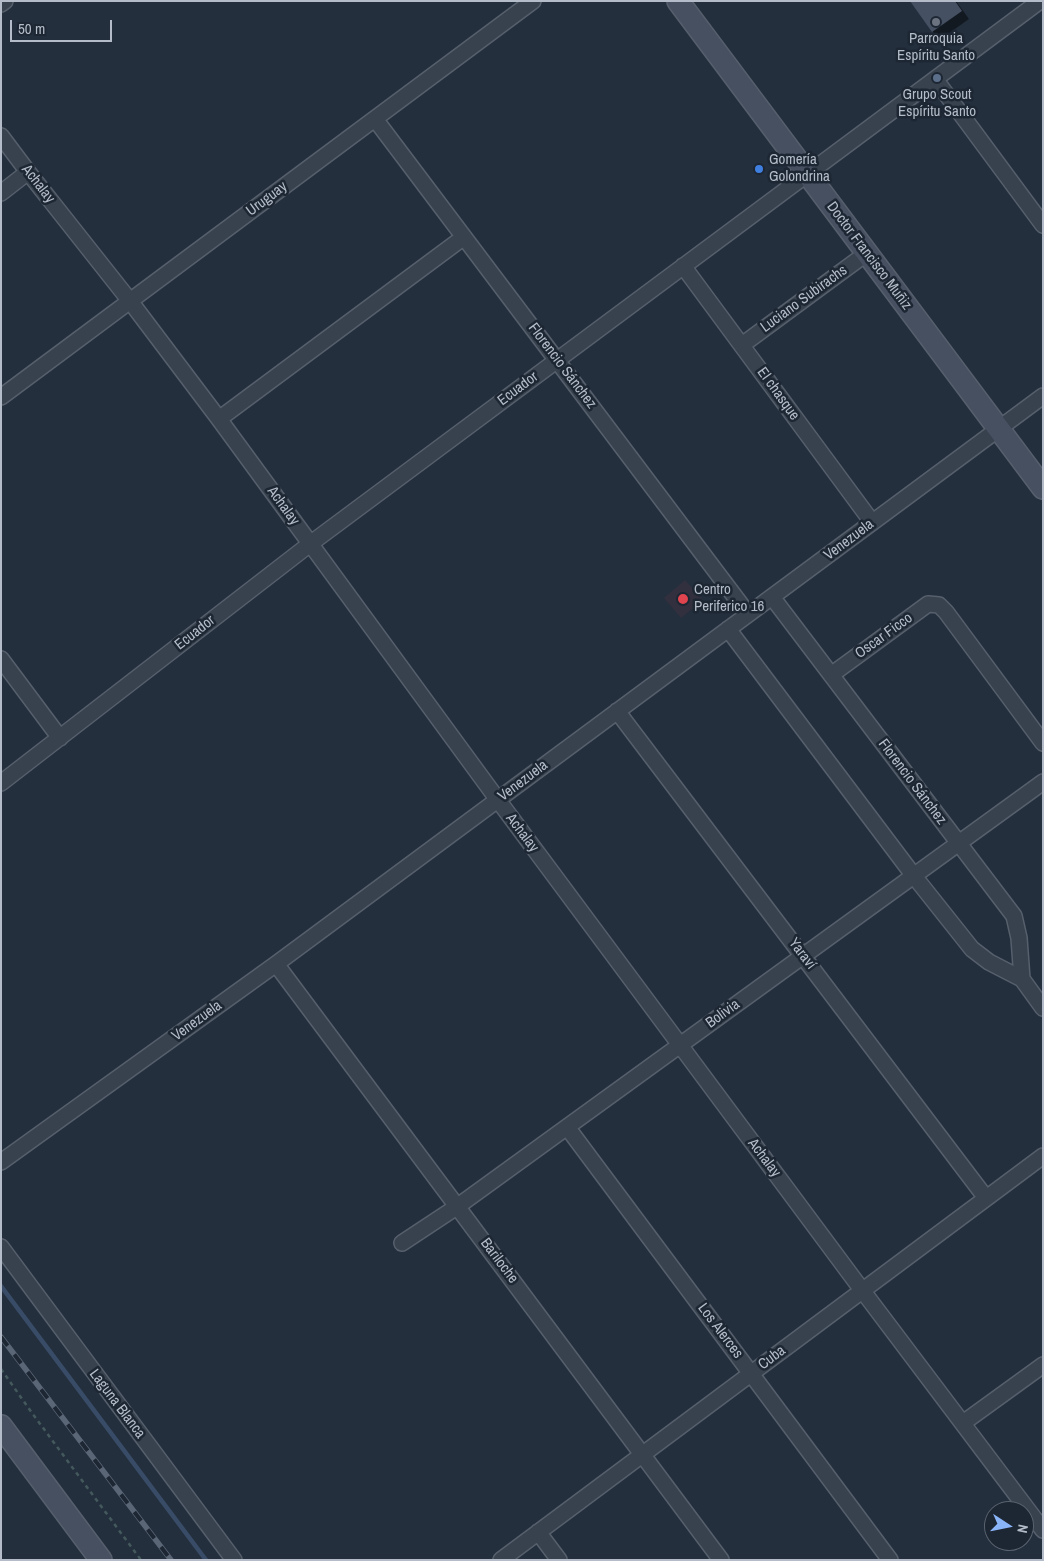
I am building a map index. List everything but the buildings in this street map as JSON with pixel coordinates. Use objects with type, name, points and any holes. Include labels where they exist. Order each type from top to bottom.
[{"type":"main road","name":"Doctor Francisco Muñiz","points":[[678,1],[1043,488]]},
{"type":"main road","points":[[1,1426],[101,1560]]},
{"type":"street","points":[[1,4],[5,1]]},
{"type":"street","name":"Uruguay","points":[[1,396],[533,1]]},
{"type":"street","name":"Ecuador","points":[[1,783],[310,544],[1040,1]]},
{"type":"street","points":[[934,80],[1043,225]]},
{"type":"street","name":"Florencio Sánchez","points":[[375,118],[748,614]]},
{"type":"street","name":"Achalay","points":[[1,136],[130,300],[219,419],[498,800],[1043,1530]]},
{"type":"street","points":[[1,193],[28,172]]},
{"type":"street","points":[[219,419],[464,237]]},
{"type":"street","name":"Luciano Subirachs","points":[[742,345],[867,253]]},
{"type":"street","name":"El chasque","points":[[683,266],[872,522]]},
{"type":"street","name":"Venezuela","points":[[1,1162],[276,964],[1043,396]]},
{"type":"street","name":"Florencio Sánchez","points":[[772,597],[1014,916],[1020,938],[1022,980]]},
{"type":"street","name":"Oscar Ficco","points":[[831,675],[928,604],[939,605],[1043,743]]},
{"type":"street","points":[[728,629],[914,876],[972,949],[989,962],[1022,980],[1043,1008]]},
{"type":"street","points":[[1,659],[60,738]]},
{"type":"street","name":"Yaraví","points":[[618,711],[986,1198]]},
{"type":"street","name":"Bolivia","points":[[402,1244],[458,1206],[1043,782]]},
{"type":"street","name":"Bariloche","points":[[276,964],[721,1560]]},
{"type":"street","name":"Los Alerces","points":[[567,1127],[890,1560]]},
{"type":"street","name":"Cuba","points":[[501,1560],[1043,1156]]},
{"type":"street","name":"Laguna Blanca","points":[[1,1248],[234,1560]]},
{"type":"street","points":[[963,1423],[1043,1365]]},
{"type":"street","points":[[538,1532],[558,1560]]},
{"type":"path","points":[[1,1369],[141,1560]]},
{"type":"shaded area","name":"Centro Periferico 16","points":[[685,580],[703,600],[681,618],[664,598]]},
{"type":"waterway","points":[[1,1286],[206,1560]]},
{"type":"railway","points":[[1,1337],[171,1560]]},
{"type":"place","name":"Parroquia Espíritu Santo","points":[[936,22]]},
{"type":"place","name":"Grupo Scout Espíritu Santo","points":[[937,78]]},
{"type":"place","name":"Gomería Golondrina","points":[[759,169]]},
{"type":"place","name":"Centro Periferico 16","points":[[683,599]]}]
